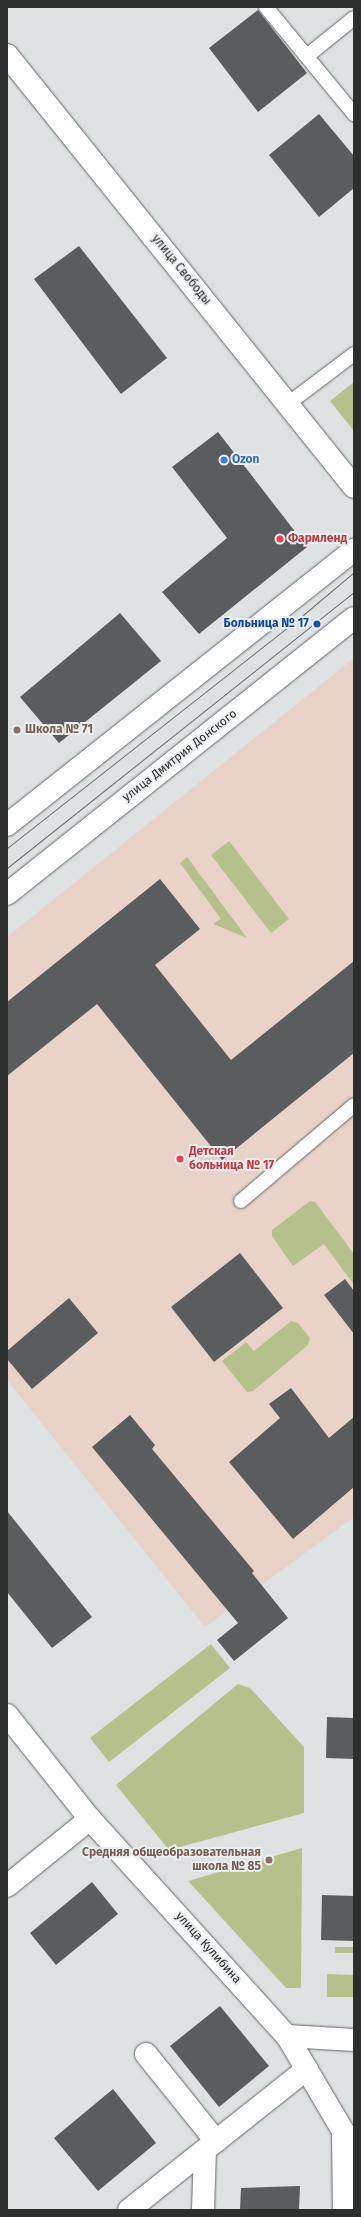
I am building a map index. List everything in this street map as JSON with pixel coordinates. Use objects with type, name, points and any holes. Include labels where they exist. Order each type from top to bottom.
[{"type":"street","name":"улица Свободы","points":[[7,55],[289,403],[354,486]]},
{"type":"street","points":[[7,825],[354,550]]},
{"type":"street","name":"улица Дмитрия Донского","points":[[7,894],[354,618]]},
{"type":"street","name":"улица Кулибина","points":[[7,1715],[90,1819],[287,2036],[344,2131],[344,2210]]},
{"type":"street","points":[[7,1886],[90,1819]]},
{"type":"street","points":[[287,2036],[354,2040]]},
{"type":"street","points":[[146,2054],[211,2146],[203,2210]]},
{"type":"street","points":[[129,2210],[307,2069]]},
{"type":"lane","points":[[266,7],[354,114]]},
{"type":"lane","points":[[307,56],[354,18]]},
{"type":"lane","points":[[289,403],[354,354]]},
{"type":"lane","points":[[241,1201],[354,1105]]},
{"type":"shaded area","name":"Детская больница № 17","points":[[354,658],[354,1517],[205,1627],[7,1380],[7,937]]},
{"type":"green space","points":[[354,382],[354,431],[330,401]]},
{"type":"green space","points":[[229,841],[289,919],[271,933],[211,855]]},
{"type":"green space","points":[[187,857],[247,938],[213,924],[221,919],[180,863]]},
{"type":"green space","points":[[310,1201],[315,1202],[354,1254],[354,1285],[324,1244],[293,1266],[272,1236],[272,1230]]},
{"type":"green space","points":[[291,1321],[298,1323],[310,1338],[308,1345],[253,1391],[247,1392],[222,1361],[246,1342],[254,1351]]},
{"type":"green space","points":[[211,1644],[230,1668],[109,1762],[90,1738]]},
{"type":"green space","points":[[238,1684],[250,1688],[304,1747],[304,1813],[169,1850],[116,1785]]},
{"type":"green space","points":[[302,1848],[301,1988],[286,1988],[188,1881]]},
{"type":"green space","points":[[335,1947],[354,1947],[354,1953],[335,1953]]},
{"type":"green space","points":[[327,1974],[354,1975],[354,1997],[327,1997]]},
{"type":"building","points":[[258,10],[307,73],[258,112],[209,48]]},
{"type":"building","points":[[319,114],[354,156],[354,188],[319,217],[269,155]]},
{"type":"building","points":[[79,246],[167,358],[121,394],[34,279]]},
{"type":"building","points":[[218,432],[307,547],[199,634],[162,592],[227,538],[172,467]]},
{"type":"building","points":[[120,613],[161,661],[59,743],[20,697]]},
{"type":"building","points":[[160,879],[200,929],[155,965],[231,1060],[354,961],[354,1053],[222,1160],[97,1004],[7,1076],[7,1002]]},
{"type":"building","points":[[240,1253],[283,1308],[214,1362],[171,1307]]},
{"type":"building","points":[[345,1279],[354,1291],[354,1334],[324,1295]]},
{"type":"building","points":[[69,1298],[98,1333],[32,1389],[7,1359],[7,1351]]},
{"type":"building","points":[[291,1388],[329,1438],[354,1417],[354,1487],[293,1539],[229,1462],[280,1418],[269,1404]]},
{"type":"building","points":[[130,1415],[155,1445],[152,1449],[254,1571],[252,1573],[288,1618],[234,1661],[217,1640],[238,1623],[92,1447]]},
{"type":"building","points":[[7,1511],[92,1617],[52,1648],[7,1592]]},
{"type":"building","points":[[327,1717],[354,1718],[354,1759],[326,1758]]},
{"type":"building","points":[[92,1882],[118,1914],[56,1965],[30,1933]]},
{"type":"building","points":[[322,1895],[354,1896],[354,1941],[321,1940]]},
{"type":"building","points":[[220,2006],[269,2066],[219,2107],[170,2046]]},
{"type":"building","points":[[113,2089],[156,2143],[98,2191],[54,2138]]},
{"type":"building","points":[[300,2186],[299,2210],[240,2210],[241,2188]]},
{"type":"tram line","points":[[7,848],[303,615],[354,572]]},
{"type":"tram line","points":[[7,868],[354,592]]},
{"type":"place","name":"Ozon","points":[[224,460]]},
{"type":"place","name":"Фармленд","points":[[280,539]]},
{"type":"place","name":"Больница № 17","points":[[317,624]]},
{"type":"place","name":"Школа № 71","points":[[17,730]]},
{"type":"place","name":"Детская больница № 17","points":[[180,1159]]},
{"type":"place","name":"Средняя общеобразовательная школа № 85","points":[[269,1860]]}]
